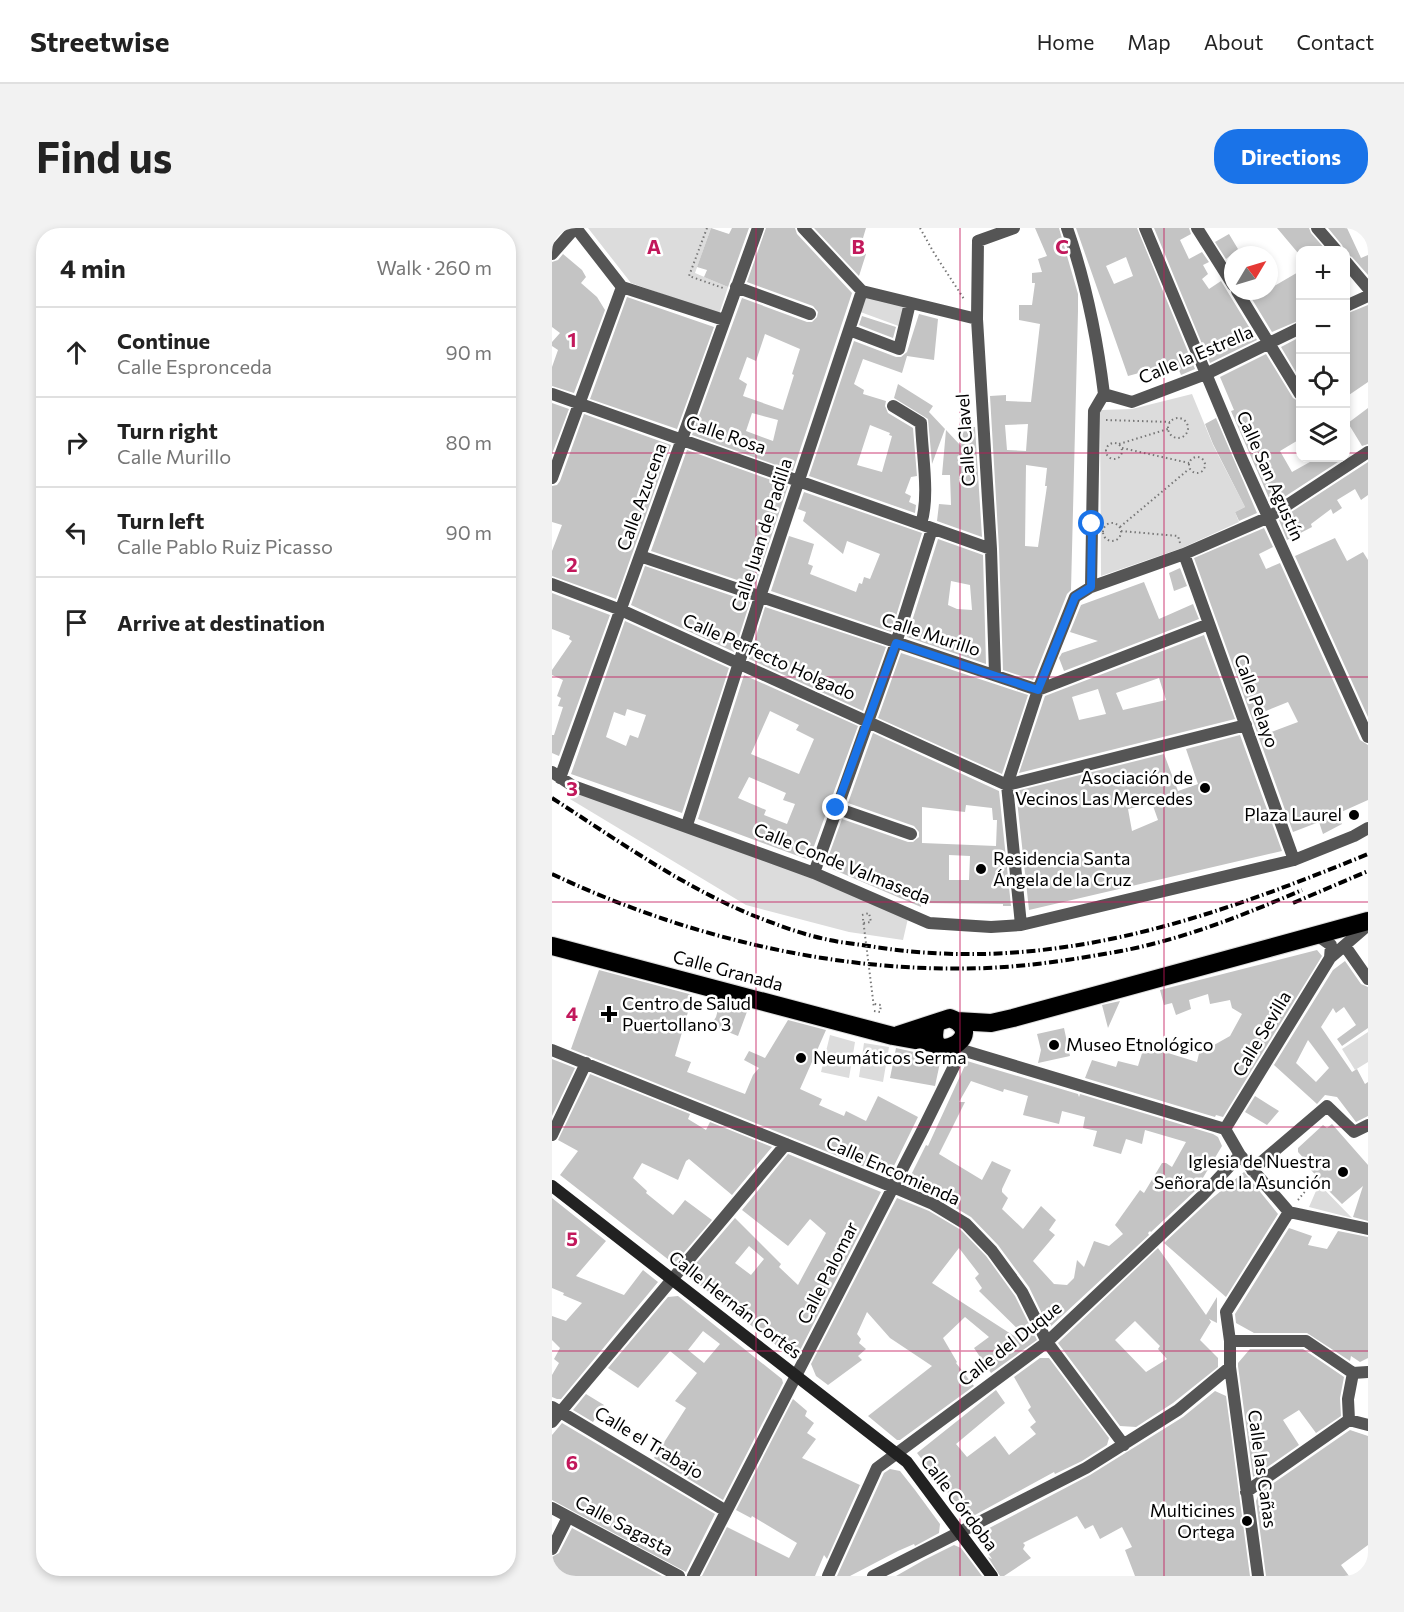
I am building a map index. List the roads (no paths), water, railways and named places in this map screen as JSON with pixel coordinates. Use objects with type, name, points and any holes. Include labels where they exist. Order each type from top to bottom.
[{"type":"highway","points":[[936,1024],[933,1034],[937,1044],[943,1048],[950,1048],[960,1039],[991,1023],[1368,923]]},
{"type":"highway","name":"Calle Granada","points":[[552,946],[893,1036],[937,1044]]},
{"type":"highway","points":[[893,1036],[950,1018],[960,1039]]},
{"type":"main road","name":"Calle Hernán Cortés","points":[[552,1186],[896,1453]]},
{"type":"main road","name":"Calle Córdoba","points":[[896,1453],[907,1462],[992,1576]]},
{"type":"street","points":[[552,254],[575,228],[622,286],[724,320]]},
{"type":"street","name":"Calle Azucena","points":[[556,775],[621,610],[758,228]]},
{"type":"street","points":[[803,228],[862,291],[976,320]]},
{"type":"street","name":"Calle Clavel","points":[[995,674],[991,549],[976,320],[978,242],[1014,228]]},
{"type":"street","points":[[1067,228],[1082,271],[1099,354],[1104,394],[1094,411],[1091,587]]},
{"type":"street","name":"Calle San Agustín","points":[[1145,228],[1206,374],[1368,737]]},
{"type":"street","points":[[1197,228],[1224,271]]},
{"type":"street","points":[[1317,228],[1333,246]]},
{"type":"street","points":[[1350,267],[1368,288]]},
{"type":"street","points":[[552,478],[622,286]]},
{"type":"street","points":[[735,290],[810,314]]},
{"type":"street","name":"Calle Juan de Padilla","points":[[687,825],[862,291]]},
{"type":"street","points":[[1350,304],[1368,296]]},
{"type":"street","points":[[1243,300],[1296,387]]},
{"type":"street","points":[[849,330],[899,349],[910,303]]},
{"type":"street","name":"Calle la Estrella","points":[[1104,394],[1132,402],[1206,374],[1296,330]]},
{"type":"street","name":"Calle Rosa","points":[[552,394],[799,479],[991,549]]},
{"type":"street","points":[[814,873],[896,643],[927,527],[924,514],[921,423],[893,406]]},
{"type":"street","points":[[1350,459],[1368,452]]},
{"type":"street","points":[[1021,926],[1006,785],[1038,690],[1075,597],[1091,587],[1184,554],[1269,517],[1343,462]]},
{"type":"street","name":"Calle Pelayo","points":[[1184,554],[1294,860]]},
{"type":"street","name":"Calle Murillo","points":[[640,556],[1038,690]]},
{"type":"street","name":"Calle Perfecto Holgado","points":[[552,584],[621,610],[1006,785]]},
{"type":"street","points":[[1038,690],[1209,624]]},
{"type":"street","points":[[1006,785],[1246,725]]},
{"type":"street","name":"Calle Conde Valmaseda","points":[[556,775],[573,786],[687,825],[814,873],[929,923],[991,927],[1021,926],[1294,860],[1368,828]]},
{"type":"street","points":[[836,808],[911,834]]},
{"type":"street","points":[[1368,923],[1345,946],[1368,979]]},
{"type":"street","points":[[1317,935],[1331,945],[1329,958]]},
{"type":"street","name":"Calle Sevilla","points":[[1225,1129],[1329,958],[1345,946]]},
{"type":"street","points":[[960,1039],[1225,1129],[1240,1155],[1289,1212],[1366,1229]]},
{"type":"street","name":"Calle Palomar","points":[[693,1576],[893,1187],[960,1039]]},
{"type":"street","name":"Calle Encomienda","points":[[552,1050],[893,1187],[933,1204],[966,1224],[992,1251],[1022,1292],[1047,1342],[1124,1445]]},
{"type":"street","points":[[552,1135],[586,1064]]},
{"type":"street","points":[[1252,1170],[1327,1106],[1354,1132],[1368,1125]]},
{"type":"street","points":[[552,1422],[557,1409],[672,1280],[786,1144]]},
{"type":"street","name":"Calle del Duque","points":[[828,1576],[877,1468],[1047,1342],[1202,1196],[1240,1155]]},
{"type":"street","name":"Calle las Cañas","points":[[1258,1576],[1230,1367],[1230,1341],[1226,1312],[1289,1212]]},
{"type":"street","points":[[1230,1341],[1306,1341],[1353,1373],[1368,1372]]},
{"type":"street","points":[[873,1576],[1086,1468],[1178,1410],[1230,1367]]},
{"type":"street","points":[[1349,1420],[1348,1399],[1353,1373]]},
{"type":"street","name":"Calle el Trabajo","points":[[557,1409],[726,1510]]},
{"type":"street","points":[[1246,1492],[1349,1420],[1368,1425]]},
{"type":"street","name":"Calle Sagasta","points":[[552,1508],[679,1576]]},
{"type":"street","points":[[552,1549],[568,1517]]},
{"type":"railway","points":[[552,798],[674,876],[752,915],[816,937],[875,947],[940,953],[1004,953],[1066,947],[1128,935],[1188,920],[1248,900],[1368,854]]},
{"type":"railway","points":[[1293,903],[1368,871]]},
{"type":"railway","points":[[552,874],[655,916],[764,947],[819,958],[875,965],[931,968],[1021,966],[1121,951],[1168,940],[1213,925],[1302,890]]},
{"type":"place","name":"Asociación de Vecinos Las Mercedes","points":[[1205,788]]},
{"type":"place","name":"Plaza Laurel","points":[[1354,815]]},
{"type":"place","name":"Residencia Santa Ángela de la Cruz","points":[[981,869]]},
{"type":"place","name":"Centro de Salud Puertollano 3","points":[[609,1014]]},
{"type":"place","name":"Museo Etnológico","points":[[1054,1045]]},
{"type":"place","name":"Neumáticos Serma","points":[[801,1058]]},
{"type":"place","name":"Iglesia de Nuestra Señora de la Asunción","points":[[1343,1172]]},
{"type":"place","name":"Multicines Ortega","points":[[1247,1521]]}]
